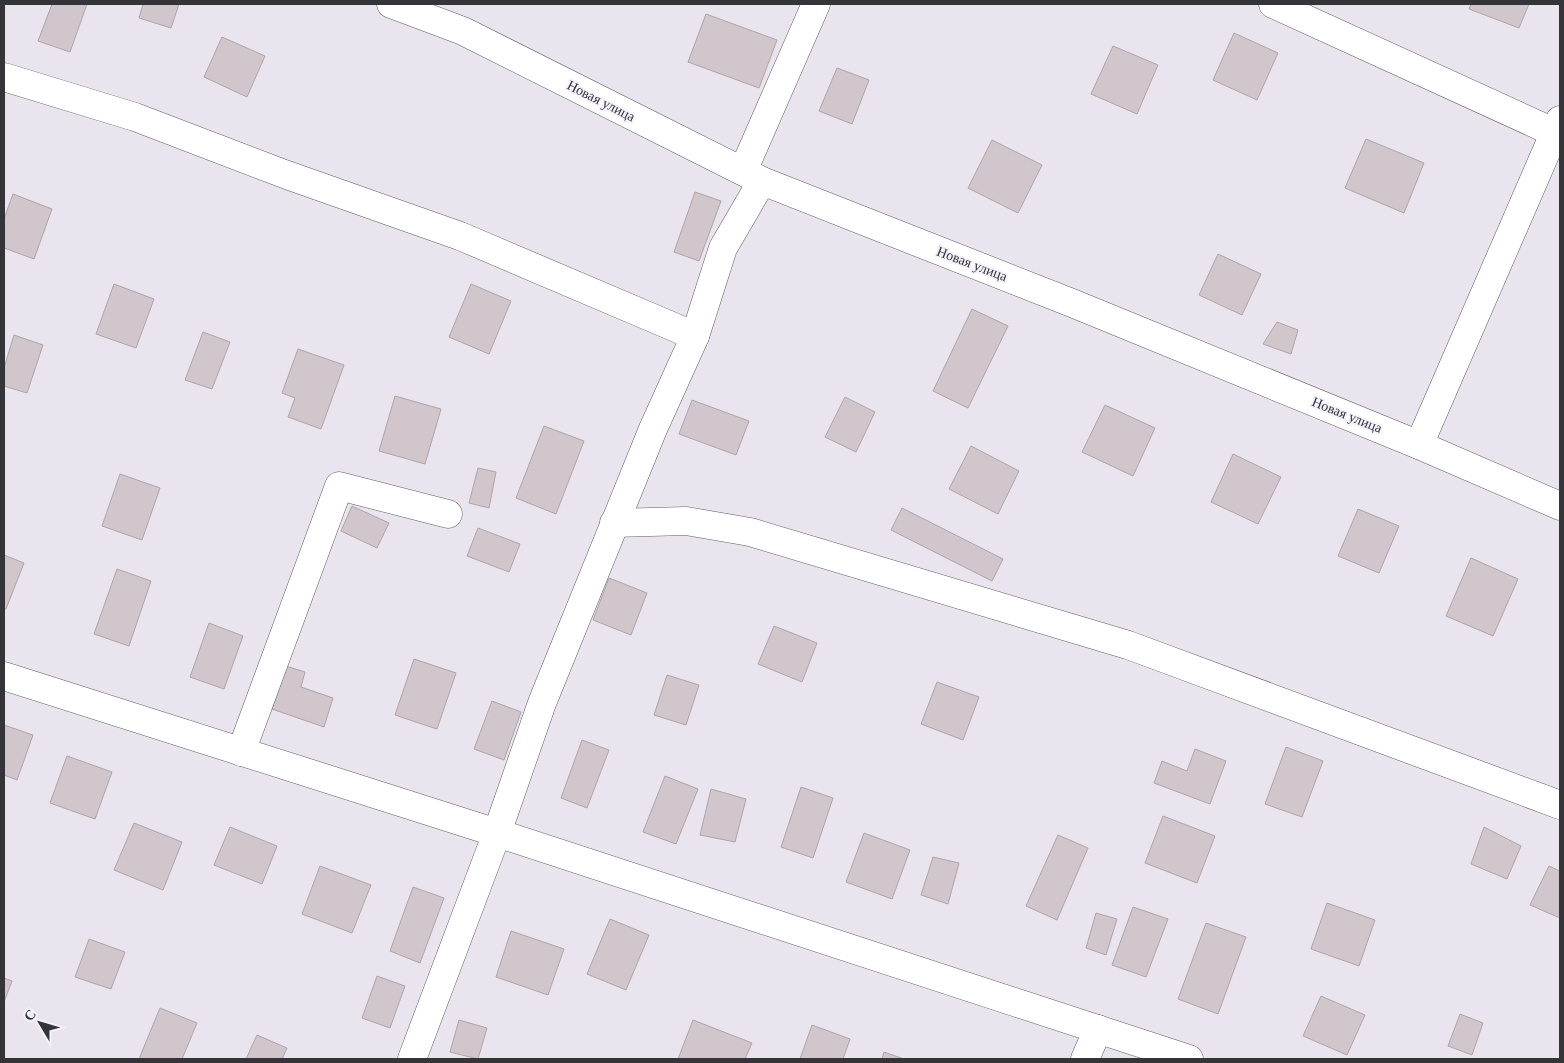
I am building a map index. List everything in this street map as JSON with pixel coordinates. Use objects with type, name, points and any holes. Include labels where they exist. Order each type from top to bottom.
[{"type":"street","name":"Новая улица","points":[[391,4],[463,31],[753,176],[1072,303],[1419,445],[1560,506]]},
{"type":"street","points":[[412,1059],[497,833],[542,703],[653,429],[695,336],[723,248],[753,176],[816,4]]},
{"type":"street","points":[[1273,4],[1558,129],[1419,445]]},
{"type":"street","points":[[4,77],[135,118],[287,175],[460,236],[695,336]]},
{"type":"street","points":[[242,752],[339,486],[448,514]]},
{"type":"street","points":[[614,523],[686,521],[750,532],[1128,645],[1560,805]]},
{"type":"street","points":[[4,676],[497,833],[1189,1059]]},
{"type":"street","points":[[1086,1059],[1098,1028]]},
{"type":"building","points":[[52,4],[87,4],[70,52],[38,41]]},
{"type":"building","points":[[143,4],[179,4],[171,28],[139,18]]},
{"type":"building","points":[[1471,4],[1529,4],[1519,28],[1469,9]]},
{"type":"building","points":[[706,14],[777,40],[759,88],[688,62]]},
{"type":"building","points":[[1234,33],[1278,53],[1257,100],[1213,80]]},
{"type":"building","points":[[222,37],[265,56],[247,97],[204,77]]},
{"type":"building","points":[[1113,46],[1158,65],[1137,114],[1091,94]]},
{"type":"building","points":[[837,68],[869,80],[852,124],[819,111]]},
{"type":"building","points":[[1366,139],[1424,163],[1404,213],[1345,188]]},
{"type":"building","points":[[992,140],[1042,165],[1018,213],[968,188]]},
{"type":"building","points":[[695,192],[721,201],[699,261],[674,252]]},
{"type":"building","points":[[13,194],[52,209],[34,259],[4,248],[4,219]]},
{"type":"building","points":[[1218,254],[1261,274],[1242,315],[1199,295]]},
{"type":"building","points":[[114,284],[154,299],[136,348],[96,334]]},
{"type":"building","points":[[471,284],[511,301],[489,354],[449,337]]},
{"type":"building","points":[[972,309],[1008,326],[968,408],[933,391]]},
{"type":"building","points":[[1277,322],[1298,330],[1291,354],[1263,344]]},
{"type":"building","points":[[203,332],[230,342],[212,389],[185,380]]},
{"type":"building","points":[[14,335],[43,345],[27,393],[4,386],[4,368]]},
{"type":"building","points":[[298,349],[344,365],[321,429],[288,417],[295,398],[282,393]]},
{"type":"building","points":[[395,396],[441,409],[425,464],[379,451]]},
{"type":"building","points":[[845,397],[875,412],[856,452],[825,437]]},
{"type":"building","points":[[692,400],[749,421],[736,455],[679,434]]},
{"type":"building","points":[[1105,405],[1155,428],[1133,476],[1082,452]]},
{"type":"building","points":[[544,426],[584,441],[556,514],[516,498]]},
{"type":"building","points":[[971,446],[1019,471],[998,514],[949,489]]},
{"type":"building","points":[[1233,454],[1281,477],[1258,524],[1211,502]]},
{"type":"building","points":[[478,468],[496,472],[489,508],[469,503]]},
{"type":"building","points":[[120,474],[160,488],[142,540],[102,526]]},
{"type":"building","points":[[352,506],[389,523],[377,548],[341,531]]},
{"type":"building","points":[[902,508],[1003,559],[992,581],[891,530]]},
{"type":"building","points":[[1358,509],[1399,526],[1379,573],[1338,556]]},
{"type":"building","points":[[478,528],[520,544],[509,572],[467,556]]},
{"type":"building","points":[[4,555],[24,563],[6,609],[4,609]]},
{"type":"building","points":[[1471,558],[1518,579],[1493,636],[1446,616]]},
{"type":"building","points":[[117,569],[151,581],[129,646],[94,634]]},
{"type":"building","points":[[609,578],[647,593],[631,635],[593,620]]},
{"type":"building","points":[[209,623],[243,636],[224,689],[190,677]]},
{"type":"building","points":[[774,626],[817,643],[802,682],[758,664]]},
{"type":"building","points":[[414,659],[456,673],[437,729],[395,715]]},
{"type":"building","points":[[286,666],[305,672],[301,687],[333,698],[324,727],[272,709]]},
{"type":"building","points":[[667,675],[699,685],[686,725],[654,715]]},
{"type":"building","points":[[937,682],[979,697],[963,740],[921,724]]},
{"type":"building","points":[[492,701],[521,712],[504,760],[474,749]]},
{"type":"building","points":[[4,725],[33,735],[17,780],[4,775]]},
{"type":"building","points":[[582,740],[609,750],[587,808],[561,798]]},
{"type":"building","points":[[1286,747],[1323,761],[1302,817],[1265,804]]},
{"type":"building","points":[[1195,749],[1226,761],[1210,804],[1154,783],[1162,761],[1187,771]]},
{"type":"building","points":[[67,756],[112,772],[95,819],[50,803]]},
{"type":"building","points":[[665,776],[698,789],[676,844],[643,832]]},
{"type":"building","points":[[801,787],[833,798],[813,858],[781,847]]},
{"type":"building","points":[[711,789],[746,799],[735,842],[700,835]]},
{"type":"building","points":[[1163,816],[1215,836],[1197,883],[1145,863]]},
{"type":"building","points":[[134,823],[182,842],[163,890],[114,870]]},
{"type":"building","points":[[230,827],[277,846],[262,884],[214,865]]},
{"type":"building","points":[[1484,827],[1521,846],[1507,879],[1471,864]]},
{"type":"building","points":[[864,833],[910,850],[892,899],[846,882]]},
{"type":"building","points":[[1058,835],[1088,848],[1057,920],[1026,906]]},
{"type":"building","points":[[933,857],[959,863],[948,904],[921,895]]},
{"type":"building","points":[[320,866],[371,885],[352,933],[302,914]]},
{"type":"building","points":[[1549,866],[1560,871],[1560,918],[1530,905]]},
{"type":"building","points":[[413,887],[444,898],[420,963],[390,951]]},
{"type":"building","points":[[1327,903],[1375,920],[1359,966],[1311,949]]},
{"type":"building","points":[[1133,907],[1168,919],[1146,977],[1112,965]]},
{"type":"building","points":[[1096,913],[1117,919],[1106,955],[1086,948]]},
{"type":"building","points":[[610,919],[649,935],[626,990],[587,974]]},
{"type":"building","points":[[1206,923],[1246,937],[1218,1014],[1178,999]]},
{"type":"building","points":[[511,931],[564,949],[548,995],[496,977]]},
{"type":"building","points":[[89,939],[125,952],[111,989],[75,977]]},
{"type":"building","points":[[377,976],[405,986],[390,1028],[362,1018]]},
{"type":"building","points":[[4,978],[12,981],[4,1002]]},
{"type":"building","points":[[1321,996],[1365,1015],[1347,1055],[1303,1036]]},
{"type":"building","points":[[160,1008],[197,1023],[182,1059],[139,1059]]},
{"type":"building","points":[[1460,1014],[1483,1023],[1472,1055],[1448,1046]]},
{"type":"building","points":[[459,1020],[487,1028],[478,1059],[450,1052]]},
{"type":"building","points":[[693,1020],[752,1043],[745,1059],[678,1059]]},
{"type":"building","points":[[812,1025],[850,1039],[843,1059],[800,1059]]},
{"type":"building","points":[[257,1035],[287,1048],[282,1059],[246,1059]]},
{"type":"building","points":[[884,1052],[904,1059],[882,1059]]}]
